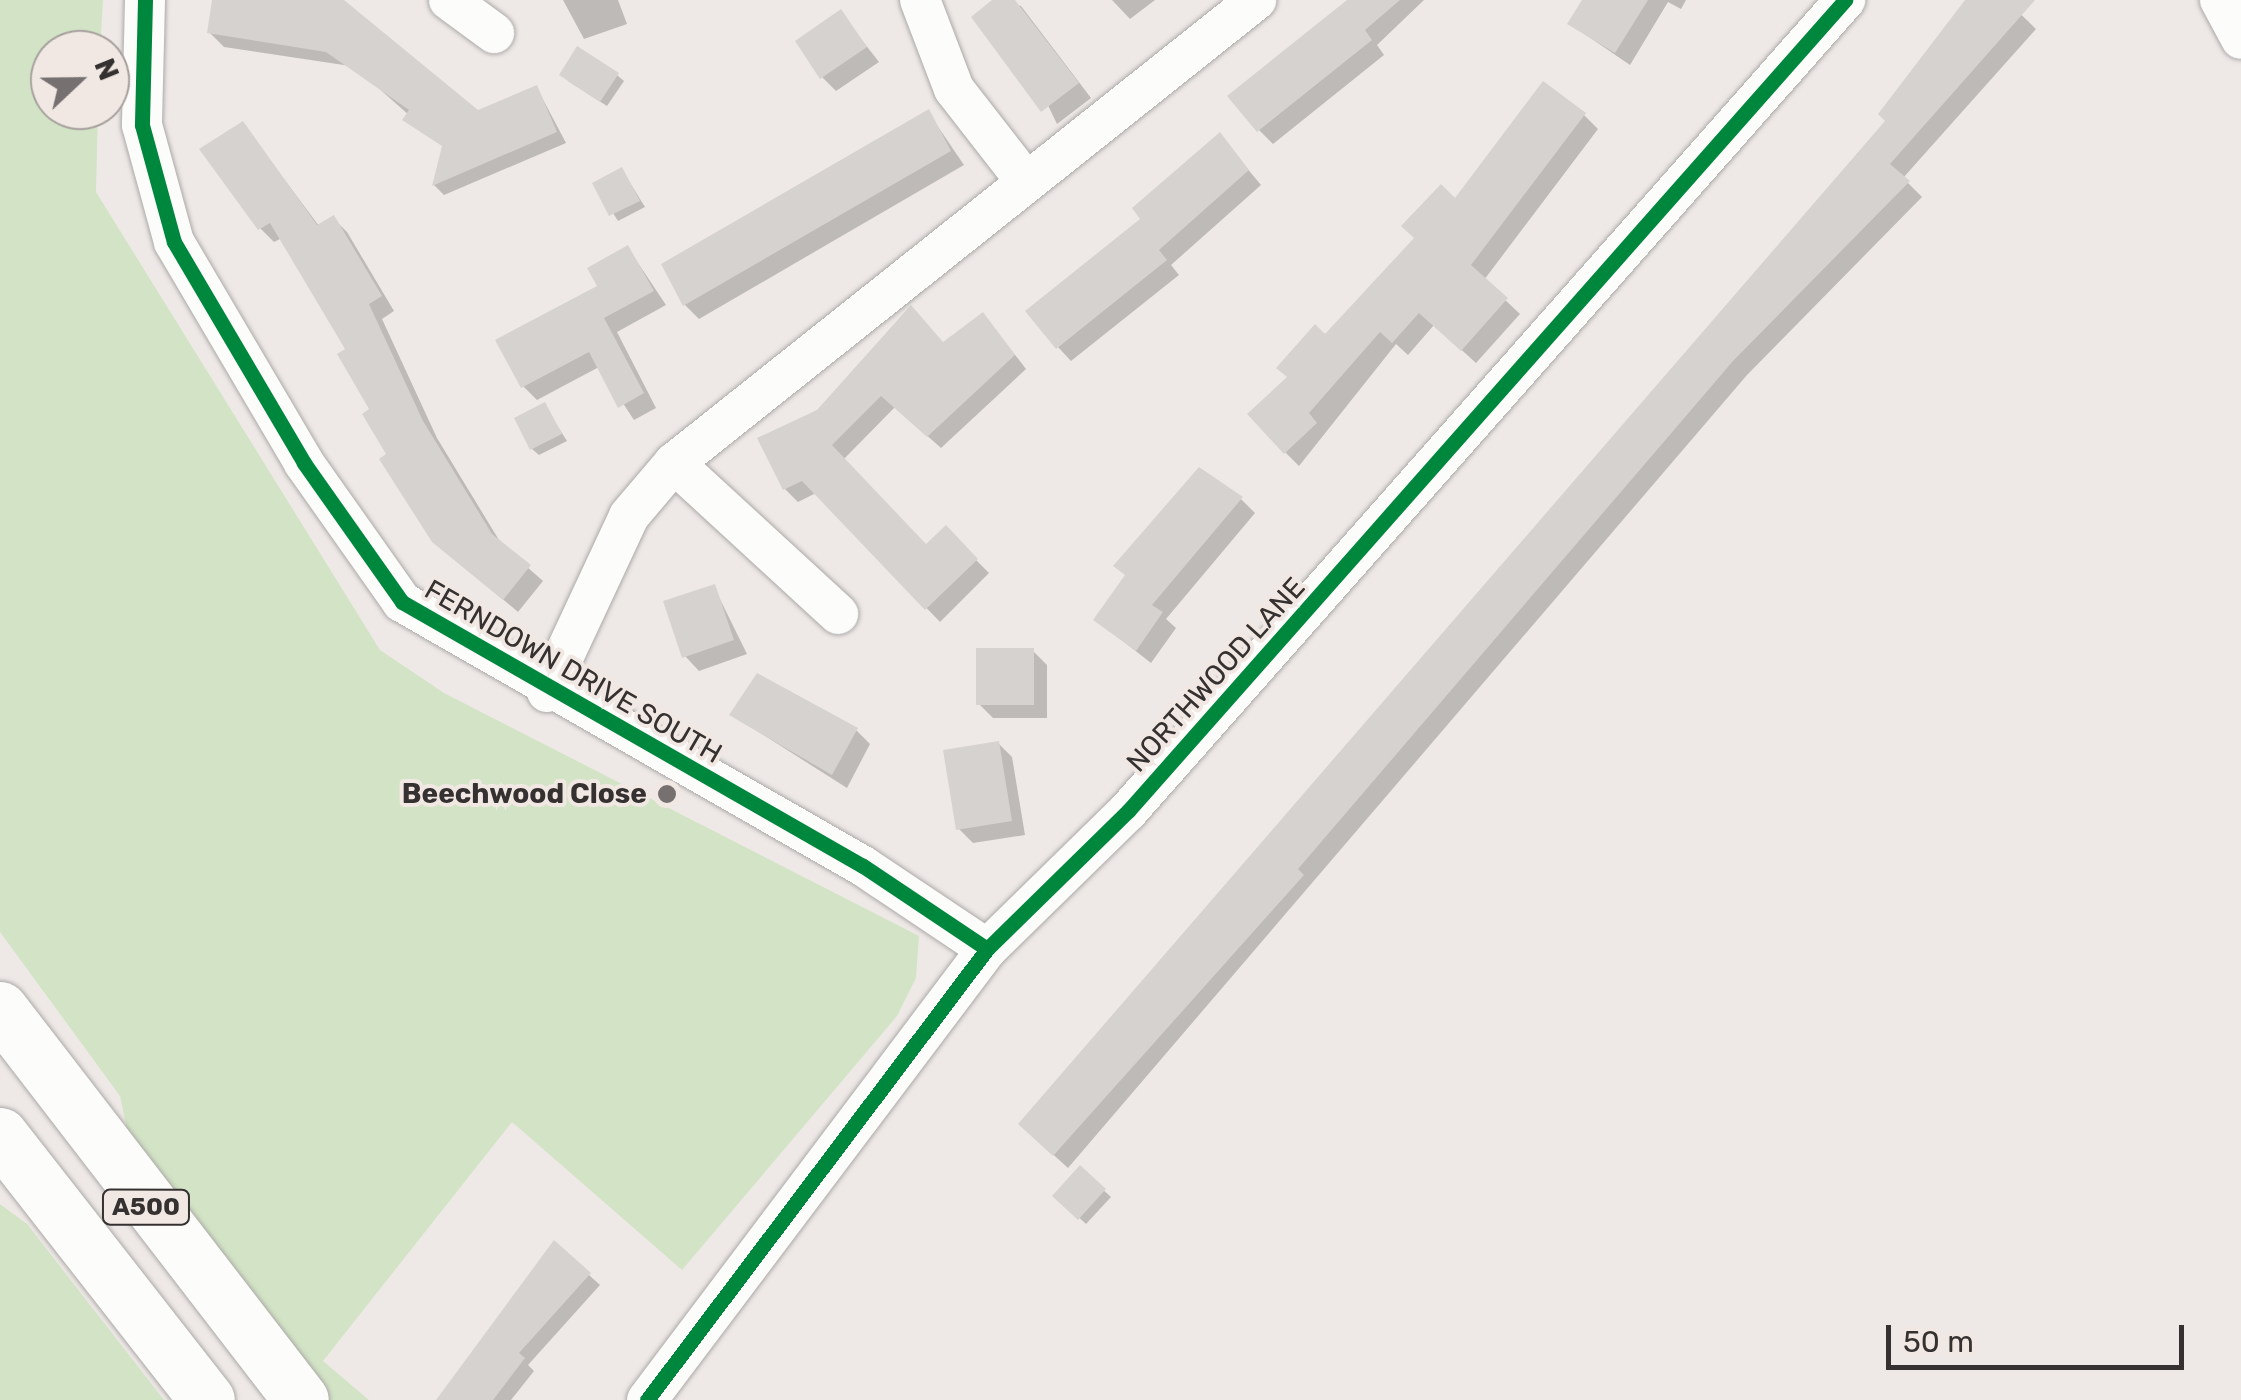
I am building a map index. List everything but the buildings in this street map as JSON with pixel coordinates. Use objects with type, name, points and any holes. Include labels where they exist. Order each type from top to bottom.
[{"type":"highway","name":"A500","points":[[0,1008],[301,1400]]},
{"type":"highway","name":"A500","points":[[0,1135],[207,1400]]},
{"type":"street","name":"FERNDOWN DRIVE SOUTH","points":[[145,0],[142,126],[151,186],[174,242],[304,463],[402,602],[547,692],[863,866],[987,949]]},
{"type":"street","points":[[450,0],[494,32]]},
{"type":"street","points":[[920,0],[954,89],[1024,179]]},
{"type":"street","name":"NORTHWOOD LANE","points":[[647,1400],[987,949],[1128,811],[1845,0]]},
{"type":"street","points":[[547,692],[629,516],[674,463],[1242,5]]},
{"type":"street","points":[[674,463],[838,614]]},
{"type":"green space","points":[[0,0],[103,0],[101,30],[30,30],[30,130],[98,130],[96,192],[380,650],[444,693],[919,936],[916,978],[897,1016],[682,1270],[512,1122],[323,1361],[369,1400],[329,1400],[131,1148],[120,1096],[0,932]]},
{"type":"green space","points":[[0,1204],[27,1224],[164,1400],[0,1400]]},
{"type":"cycle path","points":[[145,0],[142,125],[174,242],[304,463],[402,602],[863,866],[987,949]]},
{"type":"cycle path","points":[[647,1400],[987,949],[1128,811],[1845,0]]},
{"type":"place","name":"Beechwood Close","points":[[667,794]]}]
